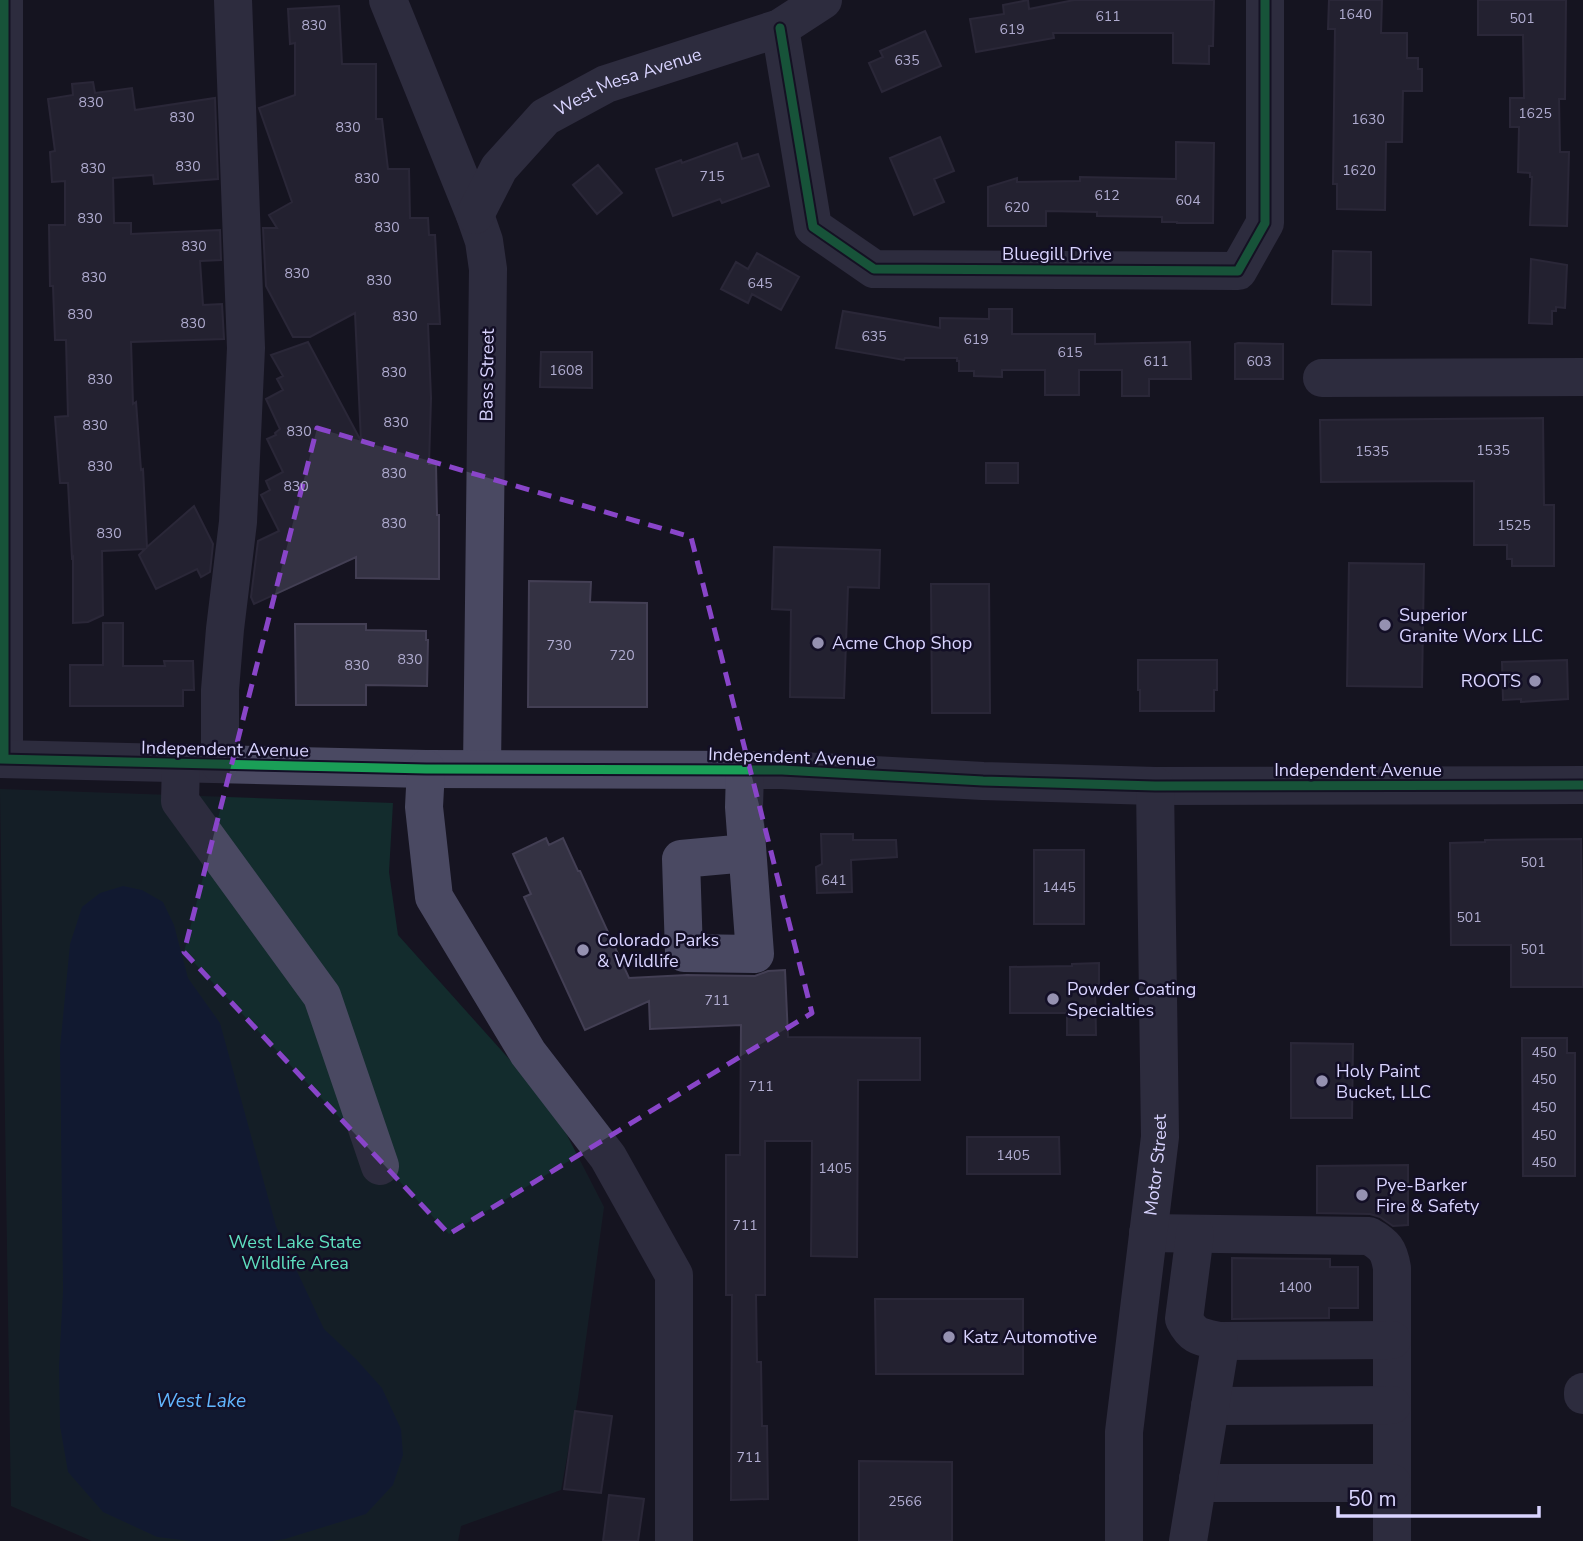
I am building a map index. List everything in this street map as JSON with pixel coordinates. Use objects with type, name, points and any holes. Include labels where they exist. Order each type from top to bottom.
[{"type":"street","points":[[2,759],[4,0]]},
{"type":"street","points":[[220,764],[220,690],[238,522],[246,348],[233,0]]},
{"type":"street","name":"Bass Street","points":[[388,0],[475,215],[484,241],[488,270],[482,769]]},
{"type":"street","name":"West Mesa Avenue","points":[[475,215],[499,168],[545,117],[606,84],[780,28],[823,0]]},
{"type":"street","name":"Bluegill Drive","points":[[780,28],[813,227],[874,268],[1238,271],[1265,223],[1265,0]]},
{"type":"street","points":[[1322,378],[1583,377]]},
{"type":"street","name":"Independent Avenue","points":[[2,759],[426,769],[782,770],[983,781],[1155,786],[1583,785]]},
{"type":"street","points":[[181,763],[180,801],[322,996],[380,1166]]},
{"type":"street","points":[[426,769],[424,807],[434,897],[528,1053],[608,1157],[674,1275],[674,1541]]},
{"type":"street","points":[[745,770],[747,853]]},
{"type":"street","name":"Motor Street","points":[[1124,1541],[1124,1432],[1160,1137],[1155,786]]},
{"type":"street","points":[[1148,1233],[1369,1236],[1389,1252],[1392,1268],[1392,1541]]},
{"type":"street","points":[[1195,1234],[1184,1319],[1189,1330],[1202,1338],[1219,1341],[1392,1340]]},
{"type":"street","points":[[1188,1541],[1219,1341]]},
{"type":"street","points":[[1210,1406],[1392,1405]]},
{"type":"street","points":[[1198,1479],[1207,1483],[1392,1483]]},
{"type":"highlighted area","points":[[317,428],[691,537],[812,1013],[449,1234],[184,952]]},
{"type":"green space","name":"West Lake State Wildlife Area","points":[[0,789],[393,803],[389,872],[398,935],[553,1108],[604,1207],[578,1397],[561,1490],[461,1526],[458,1541],[92,1541],[11,1506]]},
{"type":"water","name":"West Lake","points":[[123,886],[142,890],[163,902],[174,925],[188,978],[220,1023],[276,1226],[324,1329],[382,1388],[401,1429],[403,1455],[393,1485],[366,1514],[272,1541],[190,1541],[157,1537],[103,1512],[68,1472],[60,1426],[59,1366],[63,1290],[60,1048],[70,944],[82,907],[100,893]]},
{"type":"building","points":[[1028,0],[1029,9],[1074,0],[1214,0],[1213,46],[1209,46],[1209,64],[1173,63],[1173,33],[1053,33],[1054,38],[976,52],[970,19],[1004,14],[1003,5]]},
{"type":"building","points":[[1329,0],[1382,0],[1381,33],[1407,33],[1407,58],[1418,58],[1418,69],[1422,69],[1422,91],[1403,91],[1402,142],[1386,142],[1385,210],[1337,209],[1337,184],[1333,184],[1335,29],[1328,29]]},
{"type":"building","points":[[1478,0],[1566,0],[1565,99],[1559,99],[1560,152],[1569,152],[1567,226],[1530,225],[1532,177],[1530,173],[1518,172],[1519,127],[1510,127],[1510,98],[1524,98],[1523,35],[1478,35]]},
{"type":"building","points":[[339,6],[342,64],[376,64],[376,119],[382,119],[388,169],[409,169],[410,218],[428,218],[429,235],[435,235],[440,324],[428,324],[431,398],[429,464],[436,464],[439,579],[356,578],[356,557],[254,604],[251,597],[258,541],[279,531],[261,495],[270,490],[266,481],[283,472],[267,439],[276,435],[280,429],[266,399],[283,390],[277,379],[283,376],[271,355],[308,342],[361,441],[355,313],[310,337],[293,337],[266,286],[263,228],[277,228],[269,215],[292,202],[259,108],[295,95],[295,43],[290,44],[288,9]]},
{"type":"building","points":[[925,31],[941,66],[882,92],[869,63],[883,57],[880,51]]},
{"type":"building","points":[[93,82],[95,93],[132,88],[135,110],[215,98],[218,179],[154,184],[153,175],[113,178],[114,223],[131,223],[131,234],[220,230],[221,260],[200,261],[203,305],[222,304],[224,339],[131,342],[133,404],[136,402],[141,470],[143,469],[147,547],[194,506],[213,544],[210,572],[201,577],[197,569],[156,589],[139,555],[145,549],[102,551],[103,615],[88,622],[73,623],[73,557],[68,483],[60,483],[55,417],[68,416],[66,340],[55,340],[53,286],[50,286],[49,225],[65,225],[65,181],[52,182],[50,152],[55,151],[48,99],[73,95],[72,84]]},
{"type":"building","points":[[940,137],[954,171],[934,179],[944,202],[914,215],[890,158]]},
{"type":"building","points":[[1176,142],[1214,143],[1213,223],[1162,222],[1162,217],[1097,216],[1097,212],[1046,211],[1046,226],[988,226],[988,187],[1017,178],[1017,182],[1080,181],[1080,177],[1176,179]]},
{"type":"building","points":[[737,143],[742,159],[758,154],[769,186],[722,203],[720,199],[673,216],[656,169],[681,160],[682,163]]},
{"type":"building","points":[[598,165],[622,193],[597,214],[573,185]]},
{"type":"building","points":[[1333,251],[1371,252],[1371,305],[1332,304]]},
{"type":"building","points":[[757,253],[799,277],[781,310],[752,294],[748,303],[721,289],[736,262],[748,269]]},
{"type":"building","points":[[1531,259],[1567,265],[1565,308],[1556,307],[1556,311],[1552,311],[1552,324],[1529,323]]},
{"type":"building","points":[[989,309],[1012,309],[1012,334],[1095,334],[1095,344],[1190,342],[1191,379],[1149,379],[1149,396],[1122,396],[1122,370],[1079,370],[1079,395],[1045,395],[1045,370],[1002,370],[1002,377],[974,376],[974,371],[959,371],[957,358],[904,360],[836,348],[843,311],[940,328],[940,318],[989,319]]},
{"type":"building","points":[[1235,344],[1283,344],[1283,379],[1235,379]]},
{"type":"building","points":[[541,352],[592,352],[592,388],[540,387]]},
{"type":"building","points":[[1543,418],[1544,505],[1554,505],[1554,566],[1512,566],[1512,559],[1507,559],[1507,545],[1474,545],[1474,481],[1321,482],[1320,420]]},
{"type":"building","points":[[986,463],[1018,463],[1018,483],[986,483]]},
{"type":"building","name":"Acme Chop Shop","points":[[774,547],[880,550],[879,588],[848,587],[844,698],[790,697],[791,610],[772,609]]},
{"type":"building","name":"Superior Granite Worx LLC","points":[[1349,563],[1424,564],[1422,687],[1347,686]]},
{"type":"building","points":[[529,581],[591,582],[590,602],[647,603],[647,707],[528,707]]},
{"type":"building","points":[[931,584],[989,584],[990,713],[932,713]]},
{"type":"building","points":[[103,623],[123,623],[123,666],[165,666],[164,661],[193,661],[194,690],[183,690],[183,706],[70,706],[70,665],[103,665]]},
{"type":"building","points":[[295,624],[366,624],[366,630],[426,631],[427,686],[366,685],[366,705],[296,705]]},
{"type":"building","points":[[1138,660],[1217,660],[1214,711],[1140,711]]},
{"type":"building","name":"ROOTS","points":[[1567,660],[1568,699],[1521,702],[1521,699],[1503,700],[1502,662]]},
{"type":"building","points":[[821,834],[853,834],[853,840],[896,840],[897,857],[851,860],[852,892],[817,893],[816,867],[822,864]]},
{"type":"building","points":[[546,838],[549,845],[563,838],[629,978],[755,976],[768,971],[785,970],[788,1037],[920,1038],[920,1080],[858,1080],[857,1257],[811,1256],[812,1141],[765,1141],[765,1295],[756,1295],[762,1426],[767,1426],[768,1499],[731,1500],[732,1295],[726,1295],[726,1155],[740,1155],[741,1025],[650,1029],[649,1001],[585,1030],[524,897],[531,894],[513,854]]},
{"type":"building","points":[[1581,839],[1583,987],[1511,987],[1511,945],[1451,945],[1450,843]]},
{"type":"building","points":[[1034,850],[1084,850],[1084,924],[1034,924]]},
{"type":"building","name":"Powder Coating Specialties","points":[[1099,963],[1099,984],[1095,984],[1096,1035],[1067,1035],[1067,1013],[1010,1013],[1010,967]]},
{"type":"building","points":[[1522,1038],[1567,1038],[1567,1053],[1575,1053],[1575,1176],[1523,1176]]},
{"type":"building","name":"Holy Paint Bucket, LLC","points":[[1291,1043],[1353,1044],[1352,1118],[1291,1118]]},
{"type":"building","points":[[967,1137],[1059,1137],[1060,1174],[967,1174]]},
{"type":"building","name":"Pye-Barker Fire & Safety","points":[[1408,1165],[1408,1225],[1393,1226],[1370,1214],[1317,1213],[1317,1166]]},
{"type":"building","points":[[1232,1258],[1330,1259],[1330,1267],[1358,1267],[1358,1308],[1329,1308],[1329,1318],[1232,1319]]},
{"type":"building","name":"Katz Automotive","points":[[875,1299],[1023,1299],[1023,1374],[876,1374]]},
{"type":"building","points":[[575,1411],[612,1416],[601,1493],[564,1489]]},
{"type":"building","points":[[859,1461],[952,1462],[952,1541],[859,1541]]},
{"type":"building","points":[[609,1495],[644,1499],[638,1541],[603,1541]]},
{"type":"cycle path","points":[[4,0],[4,759]]},
{"type":"cycle path","points":[[780,28],[813,227],[874,269],[1238,271],[1265,223],[1265,0]]},
{"type":"cycle path","points":[[0,759],[426,769],[782,770],[983,781],[1155,786],[1583,785]]},
{"type":"place","name":"Superior Granite Worx LLC","points":[[1385,625]]},
{"type":"place","name":"Acme Chop Shop","points":[[818,643]]},
{"type":"place","name":"ROOTS","points":[[1535,681]]},
{"type":"place","name":"Colorado Parks & Wildlife","points":[[583,950]]},
{"type":"place","name":"Powder Coating Specialties","points":[[1053,999]]},
{"type":"place","name":"Holy Paint Bucket, LLC","points":[[1322,1081]]},
{"type":"place","name":"Pye-Barker Fire & Safety","points":[[1362,1195]]},
{"type":"place","name":"Katz Automotive","points":[[949,1337]]}]
